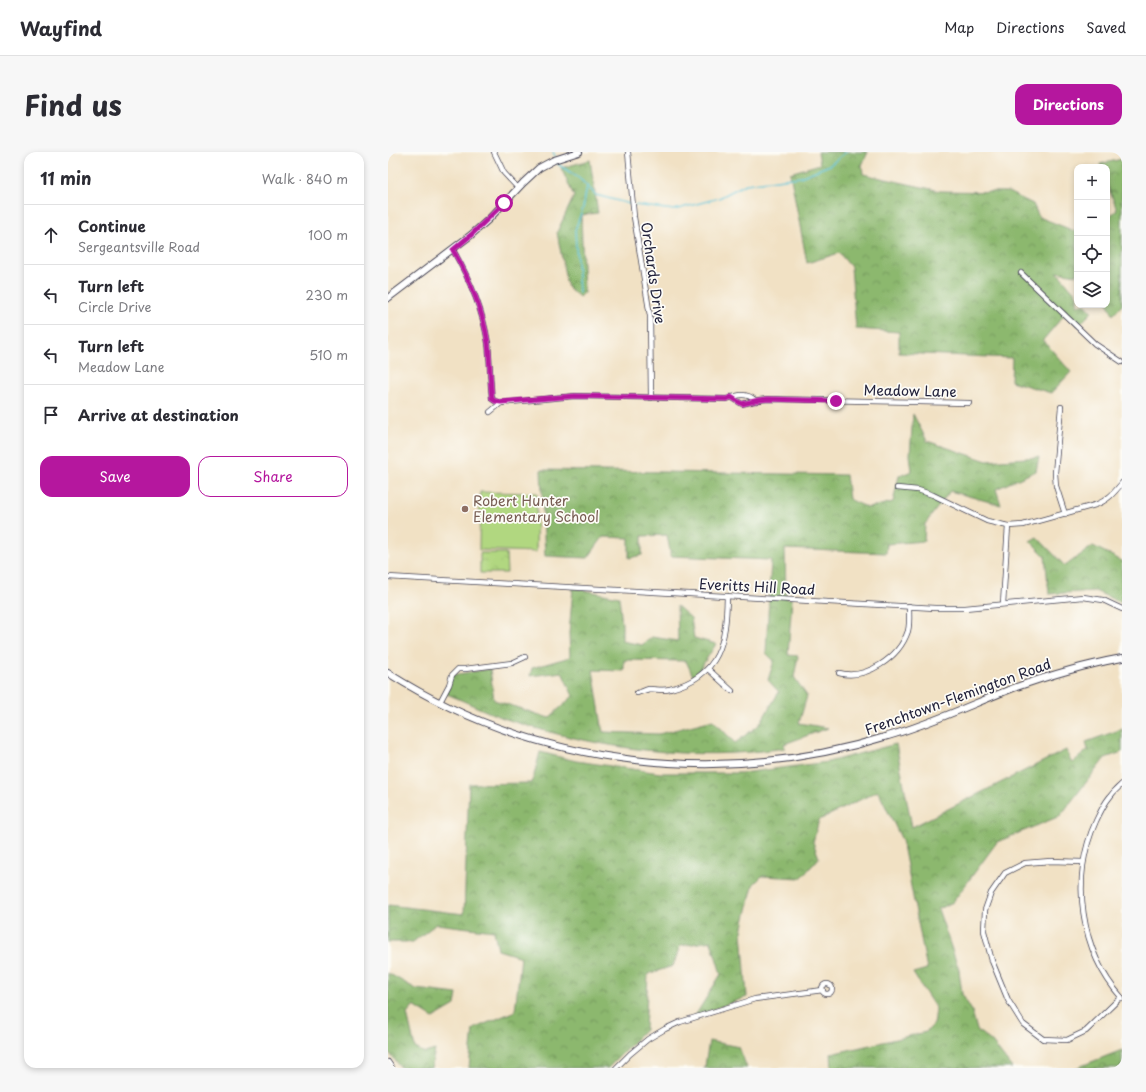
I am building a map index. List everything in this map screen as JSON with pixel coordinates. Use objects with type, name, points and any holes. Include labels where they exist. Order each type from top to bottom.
[{"type":"main road","points":[[388,298],[453,250],[489,219],[518,188],[547,163],[579,152]]},
{"type":"main road","name":"Frenchtown-Flemington Road","points":[[388,673],[440,702],[478,719],[520,735],[575,750],[659,763],[693,765],[740,764],[796,758],[848,748],[911,729],[1038,680],[1086,666],[1122,658]]},
{"type":"street","points":[[494,152],[504,173],[518,188]]},
{"type":"street","name":"Orchards Drive","points":[[628,152],[634,216],[650,316],[651,398]]},
{"type":"street","points":[[453,250],[465,274],[483,320],[488,344],[492,399],[501,402]]},
{"type":"street","points":[[1021,273],[1095,344],[1122,362]]},
{"type":"street","name":"Meadow Lane","points":[[501,402],[575,396],[727,399],[746,394],[756,401]]},
{"type":"street","name":"Meadow Lane","points":[[731,397],[742,404],[768,399],[969,403]]},
{"type":"street","points":[[490,412],[501,402]]},
{"type":"street","points":[[1061,406],[1055,473],[1056,486],[1065,514]]},
{"type":"street","points":[[897,488],[918,490],[933,494],[987,521],[1008,526],[1023,525],[1103,502],[1113,494],[1122,483]]},
{"type":"street","points":[[1003,604],[1008,526]]},
{"type":"street","name":"Everitts Hill Road","points":[[388,577],[965,608],[1083,597],[1103,600],[1122,609]]},
{"type":"street","points":[[637,693],[647,689],[664,690],[678,686],[699,676],[708,669],[722,647],[726,626],[727,596]]},
{"type":"street","points":[[839,673],[847,675],[867,671],[881,664],[893,654],[907,633],[909,625],[909,606]]},
{"type":"street","points":[[440,702],[452,675],[458,668],[465,669],[512,663],[525,657]]},
{"type":"street","points":[[708,669],[732,691]]},
{"type":"street","points":[[1083,862],[1025,863],[1006,873],[991,893],[985,910],[984,931],[992,961],[1008,1000],[1023,1024],[1043,1039],[1066,1040],[1086,1031],[1121,998],[1109,983],[1090,944],[1083,910],[1083,862],[1089,839],[1101,809],[1112,793],[1122,784]]},
{"type":"street","points":[[616,1068],[648,1039],[676,1024],[756,999],[823,990]]},
{"type":"street","points":[[388,1062],[392,1068]]},
{"type":"green space","points":[[818,152],[868,152],[862,165],[863,174],[940,191],[1008,192],[1033,204],[1039,217],[1074,231],[1074,275],[1057,272],[1074,292],[1074,308],[1089,308],[1092,312],[1078,326],[1065,314],[1043,340],[1071,372],[1051,393],[1011,381],[1012,358],[899,353],[899,332],[856,329],[851,267],[839,253],[807,263],[790,173],[820,164]]},
{"type":"green space","points":[[1122,159],[1122,305],[1113,315],[1110,308],[1110,216],[1117,210],[1110,192],[1110,164],[1100,164]]},
{"type":"green space","points":[[590,160],[598,213],[581,215],[584,293],[579,297],[567,286],[557,232],[574,196],[561,168]]},
{"type":"green space","points":[[913,414],[927,441],[987,461],[1039,457],[1036,471],[996,489],[1001,505],[950,491],[925,524],[924,541],[887,544],[886,553],[785,549],[786,598],[792,599],[788,655],[798,656],[794,677],[807,696],[799,723],[828,728],[784,744],[785,748],[716,754],[647,750],[613,746],[545,731],[488,712],[447,694],[452,675],[490,669],[494,700],[549,718],[573,696],[562,672],[530,676],[532,668],[570,657],[569,633],[573,588],[619,597],[622,641],[642,645],[652,637],[678,641],[677,606],[691,618],[694,638],[716,644],[700,669],[693,676],[686,661],[624,660],[624,671],[593,670],[603,732],[659,734],[713,720],[735,743],[759,725],[779,692],[768,680],[774,661],[766,653],[771,560],[671,556],[667,535],[642,536],[642,555],[629,558],[629,538],[603,537],[588,558],[545,556],[541,470],[846,475],[849,499],[868,508],[893,502],[899,476],[912,471],[910,455]]},
{"type":"green space","points":[[480,492],[537,493],[536,552],[479,550]]},
{"type":"green space","points":[[1037,537],[1065,566],[1093,546],[1122,561],[1122,603],[1095,591],[1049,594],[1045,556],[1030,541]]},
{"type":"green space","points":[[480,553],[506,553],[507,573],[480,573]]},
{"type":"green space","points":[[1122,729],[1122,752],[1105,758],[1060,816],[997,842],[953,902],[938,909],[959,970],[962,994],[972,1011],[977,1030],[992,1042],[1012,1068],[832,1068],[831,1054],[926,1032],[934,1024],[936,1009],[913,973],[927,969],[902,840],[878,791],[819,820],[813,842],[819,858],[801,878],[762,876],[753,885],[742,931],[747,997],[695,1016],[721,974],[711,941],[680,946],[673,966],[648,974],[645,1030],[608,1068],[469,1068],[473,1029],[515,1011],[521,957],[498,950],[494,931],[436,924],[413,942],[388,942],[388,905],[464,914],[469,784],[532,783],[540,752],[576,761],[660,773],[742,773],[828,762],[896,744],[912,827],[1066,750],[1072,763],[1088,750],[1086,742]]},
{"type":"green space","points":[[388,973],[416,989],[457,994],[455,1005],[433,1018],[414,1006],[407,1014],[415,1048],[425,1053],[435,1050],[431,1068],[401,1068],[388,1051]]},
{"type":"green space","points":[[709,1041],[739,1047],[747,1068],[703,1068],[705,1066]]},
{"type":"green space","points":[[1122,1050],[1122,1068],[1076,1068]]},
{"type":"waterway","points":[[553,152],[555,156]]},
{"type":"waterway","points":[[635,205],[674,210],[719,198],[746,184],[800,177],[830,165],[846,152]]},
{"type":"waterway","points":[[557,162],[559,165],[579,178],[596,195],[630,204]]},
{"type":"waterway","points":[[579,293],[575,230],[583,208],[587,186]]},
{"type":"place","name":"Robert Hunter Elementary School","points":[[465,509]]},
{"type":"route","points":[[504,203],[489,219],[453,250],[465,274],[483,320],[488,344],[492,399],[495,401],[501,402],[575,396],[727,399],[731,397],[742,404],[768,399],[836,401]]}]
